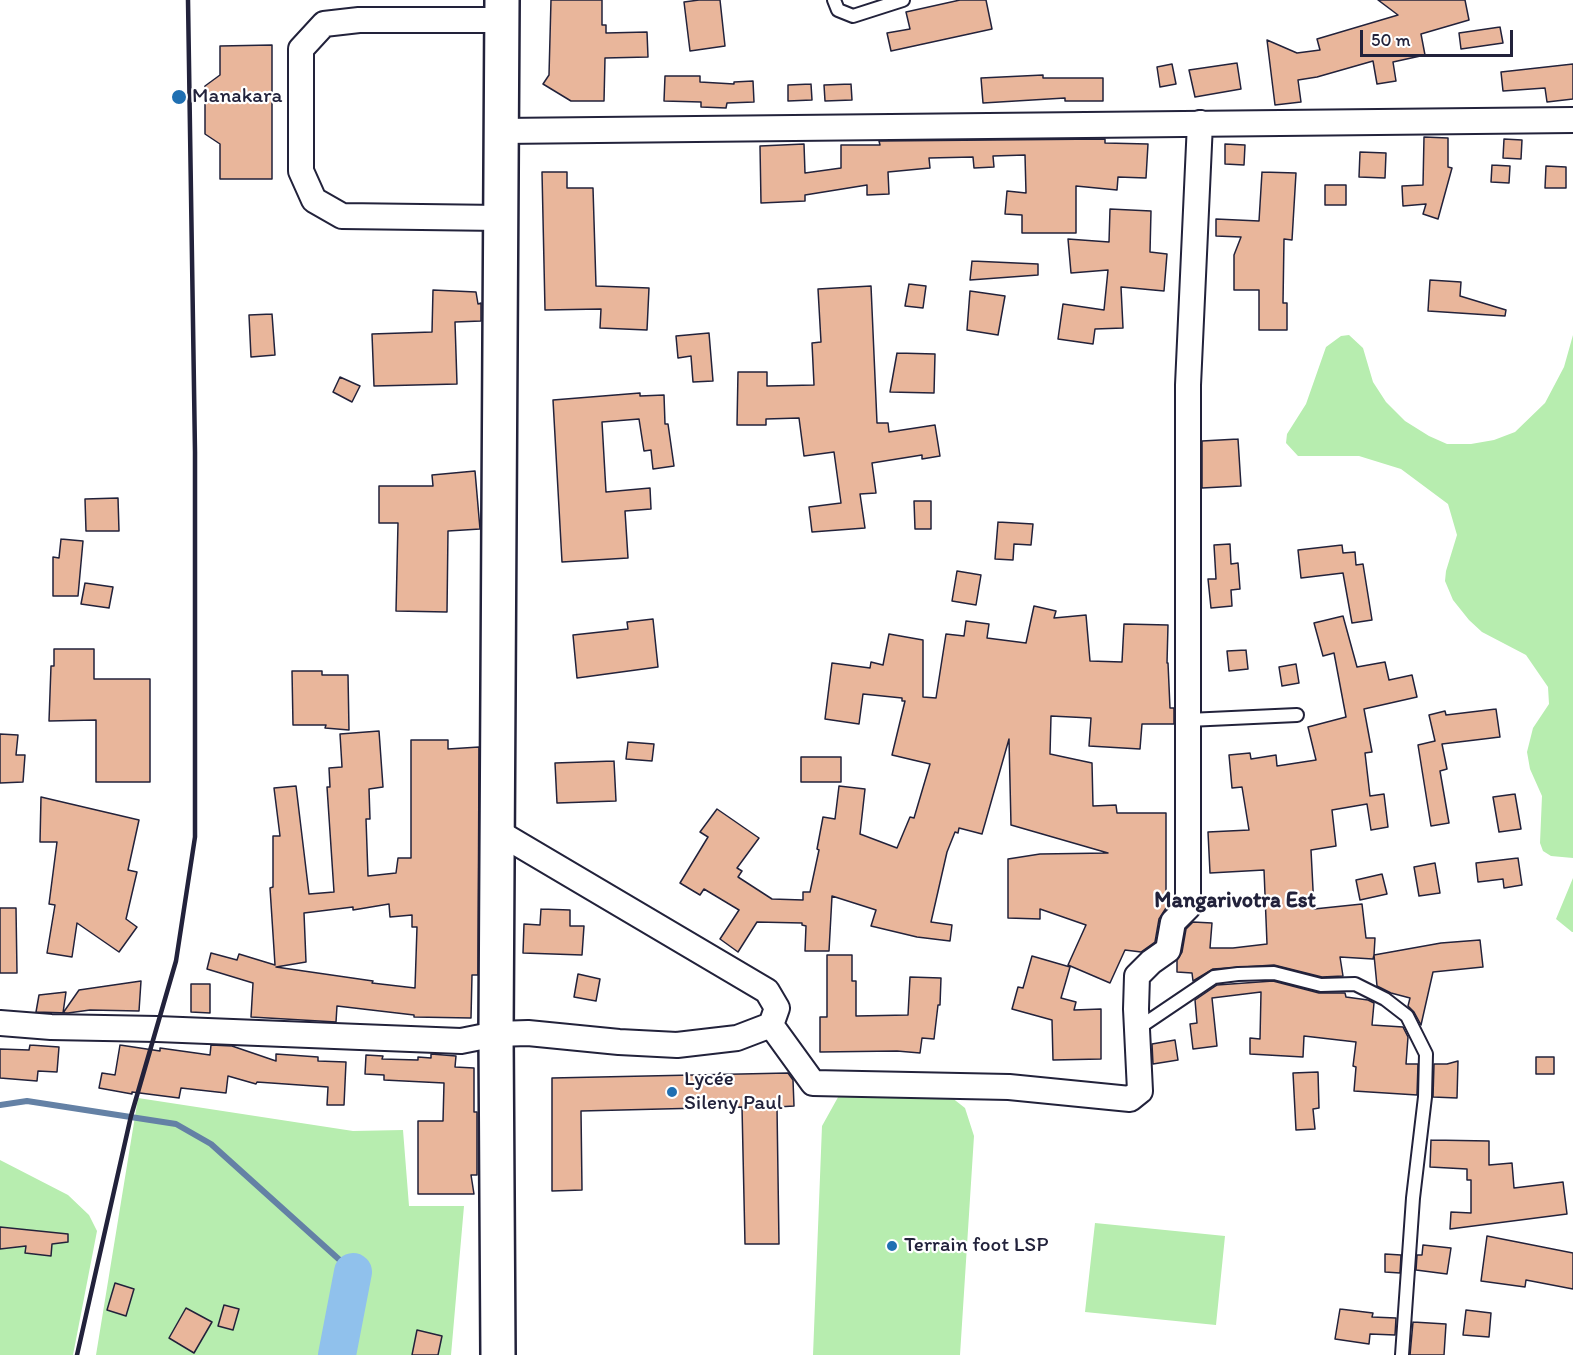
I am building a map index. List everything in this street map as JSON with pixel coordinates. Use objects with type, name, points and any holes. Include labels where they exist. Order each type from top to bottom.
[{"type":"main road","points":[[498,1355],[496,1034],[502,10]]},
{"type":"street","points":[[501,218],[342,216],[314,200],[301,171],[302,49],[324,24],[502,10]]},
{"type":"street","points":[[501,131],[1573,120]]},
{"type":"street","points":[[771,1025],[813,1083],[1009,1087],[1130,1099],[1140,1090],[1137,976],[1151,962],[1168,951],[1173,922],[1188,908],[1188,385],[1200,123]]},
{"type":"street","points":[[0,1023],[51,1027],[461,1041],[496,1034],[528,1033],[677,1045],[738,1038],[771,1025],[777,1008],[767,991],[498,832]]},
{"type":"lane","points":[[834,0],[838,10],[853,16],[903,0]]},
{"type":"lane","points":[[1188,720],[1297,715]]},
{"type":"lane","points":[[1137,1029],[1214,977],[1238,974],[1274,973],[1321,985],[1355,984],[1385,999],[1407,1016],[1426,1054],[1425,1097],[1413,1197],[1402,1355]]},
{"type":"green space","points":[[1349,335],[1363,348],[1373,382],[1386,402],[1405,421],[1447,444],[1471,444],[1494,440],[1515,432],[1545,403],[1564,367],[1573,335],[1573,858],[1551,856],[1543,851],[1540,843],[1542,796],[1530,769],[1527,752],[1533,728],[1549,704],[1548,687],[1526,655],[1482,632],[1453,600],[1445,581],[1457,535],[1448,504],[1401,469],[1359,456],[1298,456],[1286,443],[1287,434],[1306,404],[1326,347],[1341,336]]},
{"type":"green space","points":[[1573,878],[1573,932],[1572,932],[1556,919]]},
{"type":"green space","name":"Terrain foot LSP","points":[[937,1086],[965,1108],[974,1136],[960,1355],[813,1355],[822,1126],[842,1090]]},
{"type":"green space","points":[[138,1098],[353,1131],[403,1130],[409,1206],[464,1206],[451,1355],[96,1355]]},
{"type":"green space","points":[[0,1160],[68,1195],[89,1215],[97,1231],[73,1355],[0,1355]]},
{"type":"green space","points":[[1095,1223],[1225,1236],[1216,1325],[1085,1312]]},
{"type":"building","points":[[551,0],[602,0],[602,25],[606,25],[606,33],[647,32],[648,57],[605,58],[604,101],[571,101],[543,84],[549,75]]},
{"type":"building","points":[[720,0],[725,46],[690,51],[684,2]]},
{"type":"building","points":[[960,0],[986,0],[992,29],[891,51],[887,33],[910,29],[906,12]]},
{"type":"building","points":[[1378,0],[1465,0],[1469,20],[1421,34],[1425,55],[1393,62],[1396,81],[1377,84],[1373,61],[1298,80],[1301,102],[1275,105],[1267,40],[1297,53],[1320,50],[1317,39],[1398,15]]},
{"type":"building","points":[[1500,27],[1503,43],[1461,49],[1459,33]]},
{"type":"building","points":[[272,45],[272,179],[220,179],[220,144],[205,134],[205,86],[220,75],[220,46]]},
{"type":"building","points":[[1237,63],[1241,89],[1195,97],[1189,70]]},
{"type":"building","points":[[1172,64],[1176,84],[1160,87],[1157,67]]},
{"type":"building","points":[[1573,64],[1573,99],[1547,102],[1545,88],[1503,91],[1501,72]]},
{"type":"building","points":[[1043,75],[1043,78],[1103,78],[1103,101],[1065,101],[1065,98],[983,103],[981,78]]},
{"type":"building","points":[[665,76],[700,76],[700,82],[734,84],[734,82],[753,81],[754,102],[727,103],[726,108],[701,107],[701,102],[664,101]]},
{"type":"building","points":[[811,84],[812,100],[788,101],[788,85]]},
{"type":"building","points":[[851,84],[852,100],[825,101],[824,85]]},
{"type":"building","points":[[1424,137],[1448,138],[1448,167],[1452,168],[1438,219],[1423,214],[1426,204],[1403,206],[1402,186],[1423,185]]},
{"type":"building","points":[[1105,139],[1105,143],[1148,144],[1146,178],[1118,177],[1117,190],[1076,186],[1076,233],[1022,233],[1022,215],[1005,214],[1007,191],[1026,193],[1025,155],[993,156],[994,167],[974,168],[973,157],[929,158],[930,168],[888,172],[889,194],[867,195],[867,185],[805,195],[805,201],[761,203],[760,146],[804,144],[805,173],[841,168],[841,145],[880,145],[879,141]]},
{"type":"building","points":[[1504,139],[1522,140],[1521,159],[1503,158]]},
{"type":"building","points":[[1225,144],[1245,145],[1244,165],[1225,164]]},
{"type":"building","points":[[1360,152],[1386,153],[1385,178],[1359,177]]},
{"type":"building","points":[[1492,165],[1510,166],[1509,183],[1491,182]]},
{"type":"building","points":[[1546,166],[1566,167],[1566,188],[1545,188]]},
{"type":"building","points":[[542,172],[567,172],[567,188],[593,188],[596,286],[649,288],[647,330],[600,328],[601,309],[545,310]]},
{"type":"building","points":[[1262,172],[1296,173],[1292,240],[1284,239],[1283,303],[1287,303],[1287,330],[1259,330],[1259,290],[1234,290],[1234,255],[1241,237],[1216,236],[1216,219],[1259,221]]},
{"type":"building","points":[[1325,185],[1346,185],[1346,205],[1325,205]]},
{"type":"building","points":[[1110,209],[1151,211],[1150,252],[1167,254],[1164,291],[1121,287],[1123,328],[1095,329],[1093,344],[1058,339],[1063,304],[1104,310],[1108,270],[1071,273],[1068,239],[1109,242]]},
{"type":"building","points":[[972,261],[1038,264],[1038,275],[970,280]]},
{"type":"building","points":[[1430,280],[1461,282],[1460,296],[1506,310],[1505,316],[1428,311]]},
{"type":"building","points":[[909,284],[926,286],[923,308],[905,306]]},
{"type":"building","points":[[871,286],[877,423],[888,423],[889,432],[935,425],[940,456],[922,459],[922,455],[872,463],[876,493],[860,494],[865,528],[812,532],[809,507],[841,503],[834,452],[804,456],[799,418],[766,419],[766,425],[737,425],[738,372],[767,372],[767,386],[814,385],[812,343],[821,342],[818,289]]},
{"type":"building","points":[[433,290],[476,292],[478,304],[481,303],[481,321],[455,322],[457,384],[374,386],[372,334],[432,332]]},
{"type":"building","points":[[970,291],[1005,296],[998,335],[967,330]]},
{"type":"building","points":[[272,314],[275,355],[251,357],[249,315]]},
{"type":"building","points":[[709,333],[713,381],[693,382],[691,356],[678,358],[676,336]]},
{"type":"building","points":[[897,353],[935,354],[934,393],[890,392]]},
{"type":"building","points":[[340,377],[360,386],[352,402],[333,392]]},
{"type":"building","points":[[640,393],[640,396],[664,395],[665,424],[668,424],[674,466],[653,469],[651,450],[644,451],[639,419],[602,422],[606,492],[650,488],[651,509],[625,511],[628,558],[562,562],[553,400]]},
{"type":"building","points":[[1238,439],[1241,486],[1202,488],[1202,441]]},
{"type":"building","points":[[475,471],[480,529],[448,531],[447,612],[396,611],[398,523],[379,523],[379,486],[433,486],[432,475]]},
{"type":"building","points":[[118,498],[119,531],[86,531],[85,499]]},
{"type":"building","points":[[914,501],[931,501],[931,529],[915,529]]},
{"type":"building","points":[[998,522],[1033,524],[1031,545],[1014,544],[1013,560],[995,559]]},
{"type":"building","points":[[61,539],[83,541],[78,596],[53,596],[53,557],[59,558]]},
{"type":"building","points":[[1230,544],[1231,564],[1238,563],[1240,589],[1231,590],[1232,606],[1211,608],[1208,579],[1216,579],[1214,545]]},
{"type":"building","points":[[1342,545],[1343,553],[1355,552],[1356,565],[1363,564],[1372,620],[1352,623],[1343,573],[1301,578],[1298,550]]},
{"type":"building","points":[[957,571],[981,575],[976,605],[952,601]]},
{"type":"building","points":[[85,583],[113,587],[109,608],[81,604]]},
{"type":"building","points":[[1034,606],[1056,611],[1054,618],[1086,615],[1090,661],[1122,662],[1124,624],[1168,625],[1167,663],[1170,708],[1174,708],[1174,724],[1142,724],[1140,749],[1089,746],[1091,718],[1051,716],[1050,754],[1092,763],[1093,806],[1116,805],[1117,813],[1166,813],[1166,908],[1159,919],[1155,942],[1141,952],[1125,950],[1110,983],[1068,965],[1086,925],[1040,909],[1040,919],[1008,918],[1008,859],[1040,854],[1108,853],[1011,825],[1009,739],[982,834],[959,828],[947,852],[931,922],[952,925],[950,941],[917,937],[871,926],[876,910],[832,896],[829,951],[805,951],[806,926],[802,923],[757,922],[738,952],[720,939],[739,910],[704,889],[700,895],[680,883],[708,837],[700,832],[717,809],[759,838],[737,868],[742,871],[738,877],[772,899],[803,900],[803,892],[810,892],[823,817],[835,819],[839,786],[865,789],[860,834],[897,848],[910,817],[914,818],[930,764],[892,755],[905,701],[902,701],[902,698],[863,694],[859,724],[825,719],[832,663],[870,668],[871,662],[883,665],[889,634],[923,640],[923,697],[936,698],[946,634],[964,636],[966,621],[989,624],[987,638],[1026,643]]},
{"type":"building","points":[[1343,616],[1357,667],[1385,662],[1389,680],[1412,675],[1417,697],[1364,709],[1372,752],[1365,753],[1370,796],[1384,794],[1388,827],[1371,830],[1367,804],[1332,810],[1336,846],[1311,850],[1314,909],[1362,904],[1366,938],[1375,938],[1373,959],[1340,957],[1343,976],[1322,977],[1274,965],[1213,969],[1193,981],[1192,973],[1177,972],[1177,960],[1182,952],[1186,929],[1193,922],[1212,923],[1210,948],[1267,944],[1264,870],[1210,873],[1208,832],[1249,830],[1242,787],[1232,788],[1229,755],[1250,753],[1251,759],[1276,755],[1277,766],[1316,760],[1308,727],[1346,717],[1334,653],[1323,656],[1314,623]]},
{"type":"building","points":[[653,619],[658,667],[577,678],[573,635],[628,629],[627,622]]},
{"type":"building","points":[[54,649],[94,649],[94,679],[150,679],[150,782],[96,782],[96,720],[49,721],[51,666],[54,666]]},
{"type":"building","points":[[1246,650],[1248,669],[1229,671],[1227,651]]},
{"type":"building","points":[[1296,664],[1299,683],[1282,686],[1279,667]]},
{"type":"building","points":[[292,671],[322,671],[322,675],[348,675],[349,730],[325,728],[326,725],[293,725]]},
{"type":"building","points":[[1496,709],[1500,737],[1442,744],[1447,769],[1440,771],[1449,823],[1431,826],[1418,745],[1435,741],[1429,715],[1445,711],[1446,715]]},
{"type":"building","points":[[379,731],[383,787],[369,789],[370,819],[366,819],[368,876],[396,873],[398,858],[411,858],[411,740],[448,740],[448,749],[479,747],[478,975],[472,975],[471,1018],[414,1017],[414,1015],[337,1006],[336,1022],[251,1017],[253,983],[207,969],[211,953],[237,960],[239,954],[275,965],[270,888],[273,887],[273,836],[280,836],[274,788],[296,786],[309,894],[334,892],[327,787],[330,787],[329,768],[342,767],[340,734]],"holes":[[[389,904],[390,917],[412,915],[412,927],[417,927],[415,988],[276,967],[306,962],[304,913],[353,907],[353,910]]]},
{"type":"building","points":[[0,734],[18,735],[16,755],[25,755],[23,782],[0,783]]},
{"type":"building","points":[[628,742],[654,744],[652,761],[626,759]]},
{"type":"building","points":[[801,757],[841,757],[841,782],[801,782]]},
{"type":"building","points":[[614,761],[616,801],[557,803],[555,763]]},
{"type":"building","points":[[1515,794],[1521,829],[1499,832],[1493,797]]},
{"type":"building","points":[[41,797],[139,820],[128,870],[137,872],[126,919],[137,927],[119,952],[77,923],[72,957],[47,953],[55,905],[49,904],[57,842],[40,842]]},
{"type":"building","points":[[1518,858],[1522,885],[1504,888],[1503,879],[1478,882],[1476,863]]},
{"type":"building","points":[[1435,863],[1440,893],[1419,896],[1414,867]]},
{"type":"building","points":[[1382,874],[1387,894],[1360,900],[1356,880]]},
{"type":"building","points":[[0,908],[16,908],[17,973],[0,973]]},
{"type":"building","points":[[541,909],[570,910],[570,926],[584,926],[582,955],[523,953],[524,924],[540,925]]},
{"type":"building","points":[[1480,940],[1483,967],[1433,972],[1421,1025],[1408,1006],[1410,998],[1377,986],[1374,955],[1441,943]]},
{"type":"building","points":[[827,955],[852,955],[852,981],[856,981],[856,1016],[908,1015],[910,977],[941,978],[940,1005],[938,1005],[934,1039],[922,1038],[920,1053],[820,1052],[820,1017],[827,1017]]},
{"type":"building","points":[[1032,956],[1070,967],[1061,998],[1076,1002],[1074,1010],[1101,1009],[1101,1059],[1053,1060],[1052,1020],[1012,1009],[1018,987],[1023,988]]},
{"type":"building","points":[[578,974],[600,979],[596,1001],[574,997]]},
{"type":"building","points":[[141,981],[139,1011],[90,1010],[63,1013],[79,990]]},
{"type":"building","points":[[1273,981],[1319,993],[1345,993],[1346,997],[1374,1003],[1372,1025],[1403,1027],[1408,1037],[1406,1064],[1418,1064],[1417,1095],[1354,1091],[1356,1067],[1353,1066],[1356,1042],[1304,1036],[1303,1057],[1250,1054],[1250,1038],[1260,1039],[1261,992],[1212,998],[1217,1046],[1193,1049],[1190,1024],[1197,1023],[1195,1000],[1217,985]]},
{"type":"building","points":[[191,984],[210,984],[210,1013],[191,1012]]},
{"type":"building","points":[[66,992],[63,1013],[36,1012],[39,995]]},
{"type":"building","points":[[1175,1040],[1178,1060],[1153,1064],[1152,1044]]},
{"type":"building","points":[[30,1045],[59,1047],[57,1072],[38,1071],[37,1081],[0,1078],[0,1049],[29,1050]]},
{"type":"building","points":[[120,1045],[210,1055],[211,1045],[232,1046],[276,1061],[276,1054],[318,1057],[318,1061],[346,1062],[344,1105],[327,1105],[328,1087],[257,1082],[256,1084],[228,1076],[226,1093],[181,1088],[179,1098],[132,1092],[132,1094],[99,1088],[102,1073],[115,1075]]},
{"type":"building","points":[[431,1054],[456,1056],[455,1067],[474,1068],[477,1175],[471,1175],[474,1194],[418,1194],[418,1121],[443,1121],[444,1083],[384,1080],[384,1075],[365,1074],[366,1055],[383,1056],[382,1059],[418,1060],[418,1057],[431,1058]]},
{"type":"building","points":[[1536,1057],[1554,1057],[1554,1074],[1536,1074]]},
{"type":"building","points":[[1458,1061],[1457,1098],[1433,1097],[1434,1064]]},
{"type":"building","points":[[1318,1072],[1319,1108],[1313,1109],[1315,1129],[1296,1130],[1293,1073]]},
{"type":"building","points":[[788,1073],[793,1080],[794,1106],[777,1107],[779,1244],[745,1244],[742,1107],[581,1111],[582,1190],[552,1191],[552,1078]]},
{"type":"building","points":[[1431,1140],[1489,1141],[1489,1165],[1512,1163],[1514,1188],[1563,1182],[1567,1214],[1450,1229],[1451,1212],[1471,1213],[1471,1180],[1467,1180],[1467,1169],[1430,1167]]},
{"type":"building","points":[[0,1227],[68,1234],[68,1242],[52,1244],[51,1256],[25,1253],[26,1246],[0,1249]]},
{"type":"building","points":[[1487,1236],[1573,1253],[1573,1289],[1526,1280],[1525,1287],[1481,1281]]},
{"type":"building","points":[[1423,1245],[1451,1248],[1447,1274],[1416,1270],[1417,1255],[1422,1255]]},
{"type":"building","points":[[1385,1254],[1401,1255],[1400,1273],[1385,1272]]},
{"type":"building","points":[[115,1283],[134,1289],[126,1316],[107,1310]]},
{"type":"building","points":[[224,1305],[239,1309],[233,1330],[218,1326]]},
{"type":"building","points":[[186,1308],[212,1322],[194,1353],[169,1338]]},
{"type":"building","points":[[1340,1309],[1373,1313],[1372,1317],[1396,1318],[1395,1335],[1370,1334],[1369,1344],[1335,1339]]},
{"type":"building","points":[[1466,1310],[1491,1313],[1489,1337],[1463,1335]]},
{"type":"building","points":[[1413,1322],[1446,1324],[1444,1355],[1410,1355]]},
{"type":"building","points":[[417,1330],[442,1336],[438,1355],[412,1355]]},
{"type":"waterway","points":[[0,1105],[27,1101],[176,1124],[211,1144],[353,1272]]},
{"type":"waterway","points":[[337,1355],[353,1272]]},
{"type":"railway","points":[[77,1355],[131,1116],[176,961],[195,837],[195,452],[188,0]]},
{"type":"place","name":"Manakara","points":[[179,97]]},
{"type":"place","name":"Lycée Sileny Paul","points":[[672,1092]]},
{"type":"place","name":"Terrain foot LSP","points":[[892,1246]]},
{"type":"district","name":"Mangarivotra Est","points":[[1235,901]]}]
